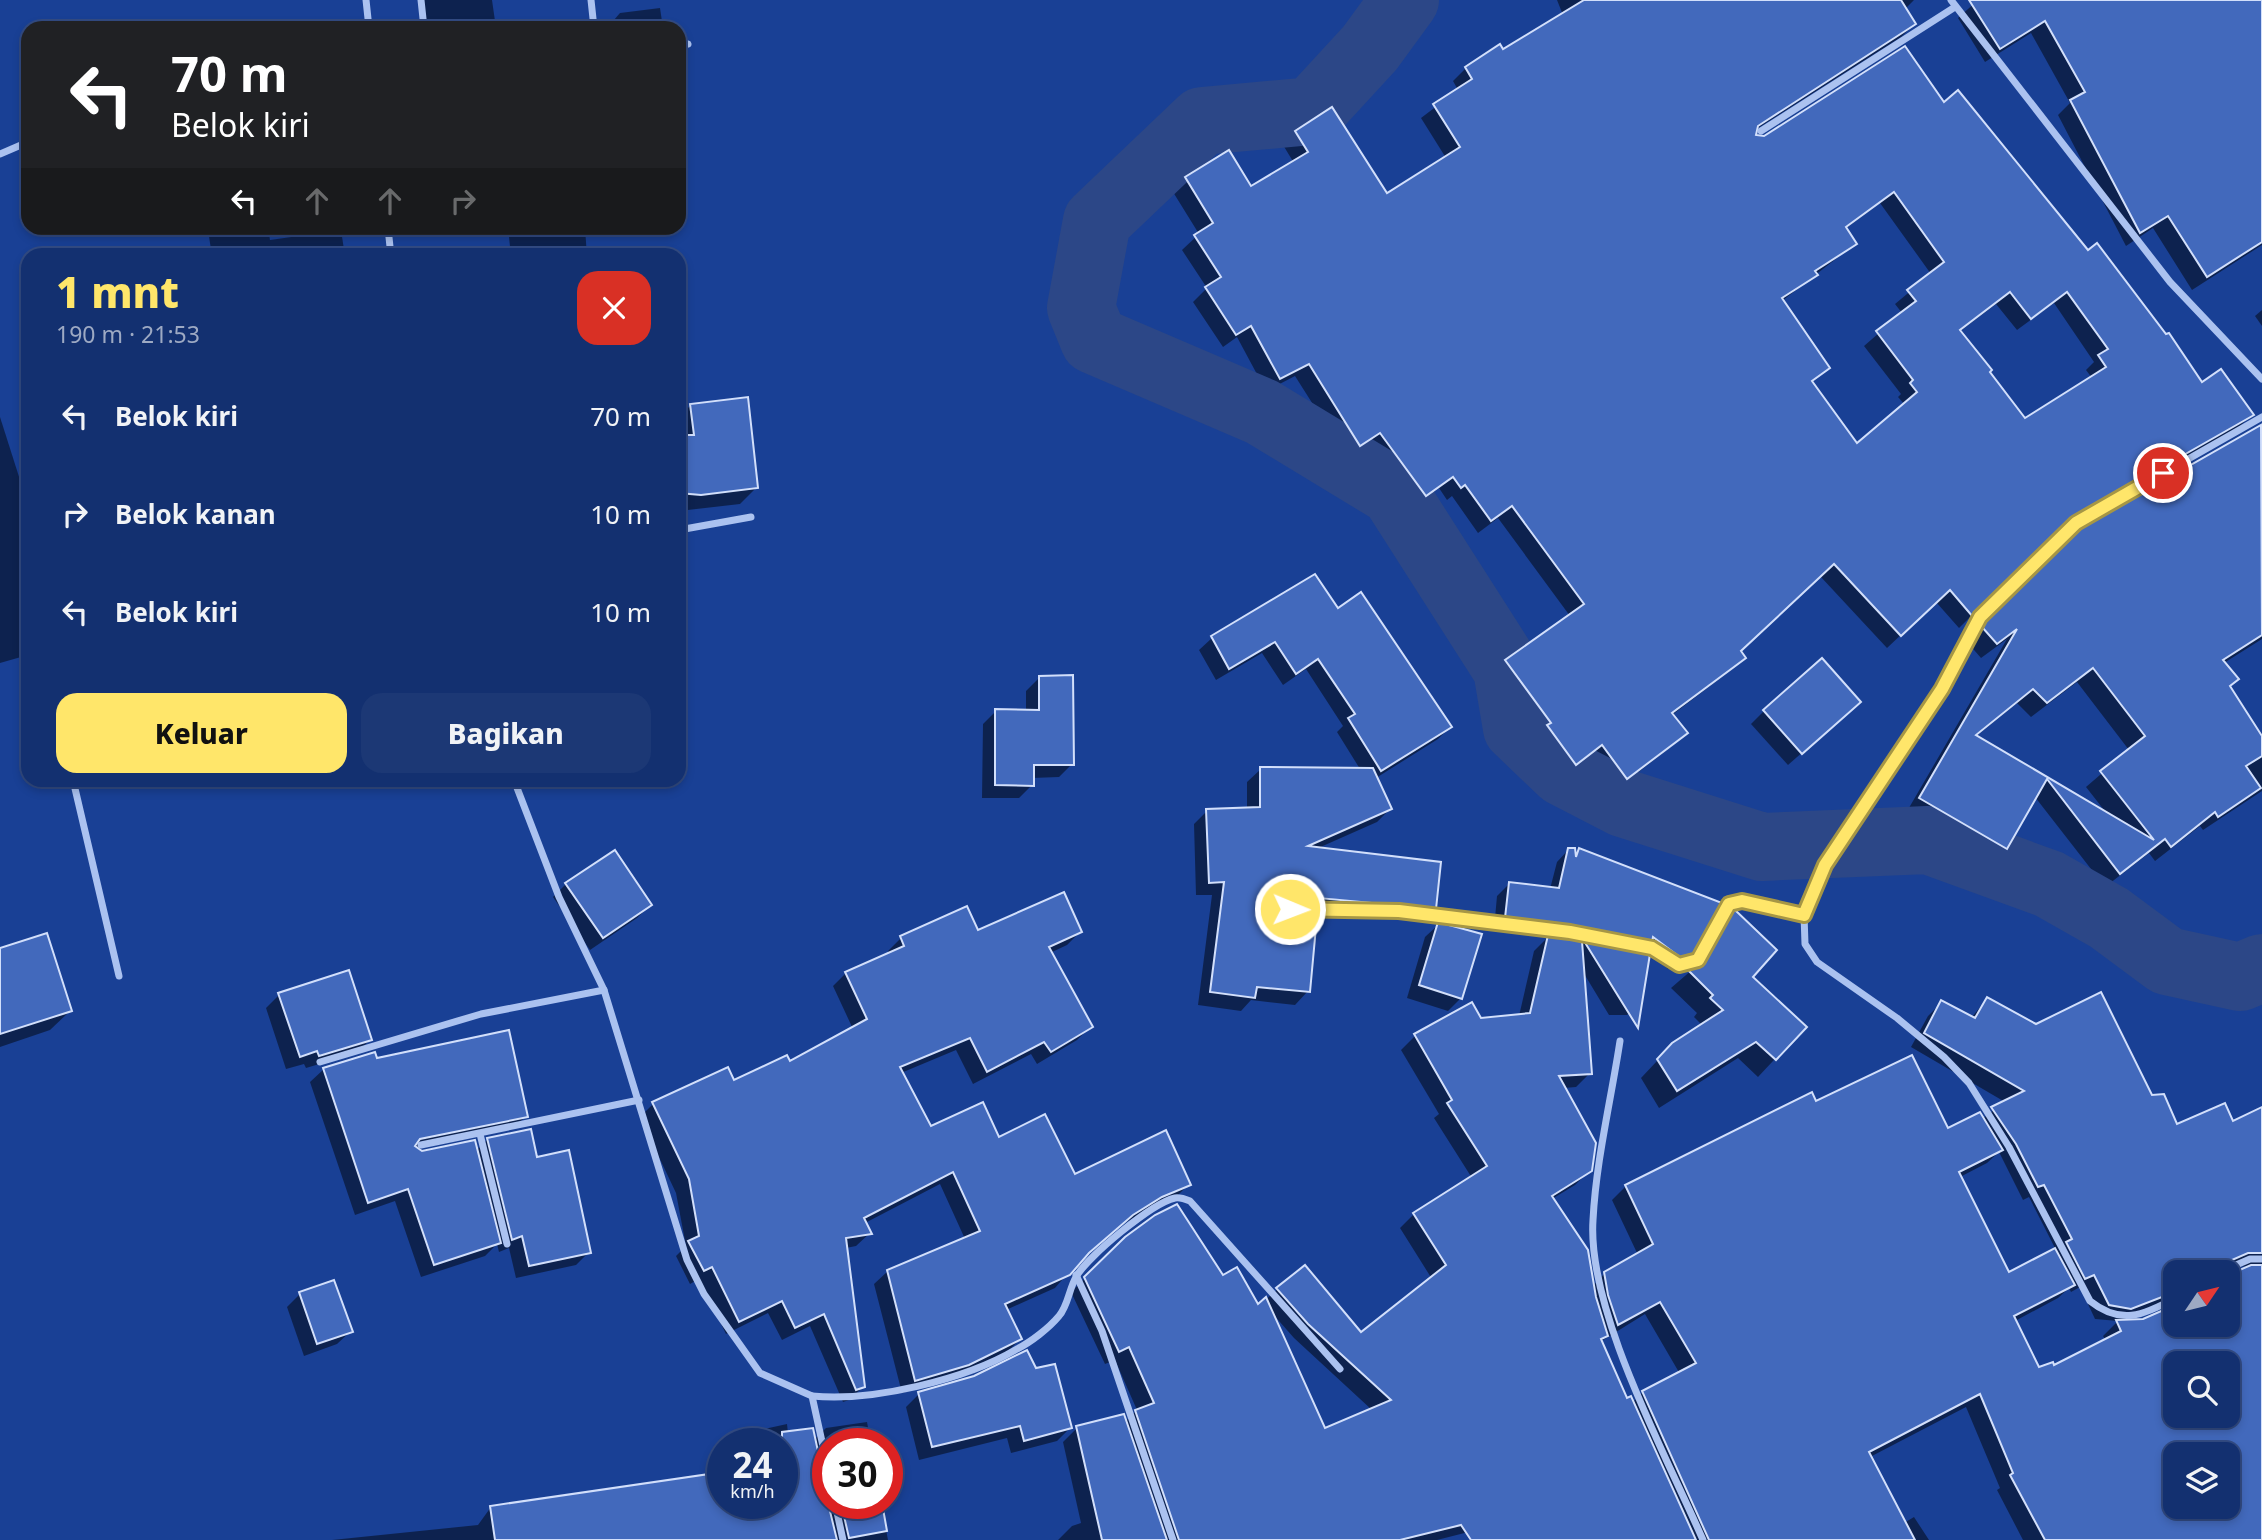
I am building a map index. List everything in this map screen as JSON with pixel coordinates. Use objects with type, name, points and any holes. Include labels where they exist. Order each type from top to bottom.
[{"type":"street","points":[[366,0],[368,21]]},
{"type":"street","points":[[421,0],[423,21]]},
{"type":"street","points":[[591,0],[593,21]]},
{"type":"street","points":[[1761,131],[1953,4],[2170,282],[2262,379]]},
{"type":"street","points":[[0,154],[21,145]]},
{"type":"street","points":[[2163,1303],[2125,1318],[2107,1315],[2090,1301],[2009,1147],[1969,1083],[1944,1057],[1897,1018],[1817,962],[1805,944],[1804,915],[1825,865],[1942,689],[1980,617],[2076,523],[2262,416]]},
{"type":"street","points":[[686,529],[751,517]]},
{"type":"street","points":[[75,787],[118,976]]},
{"type":"street","points":[[517,787],[559,897],[604,990],[687,1260],[704,1294],[760,1373],[797,1392],[836,1399],[960,1376],[1018,1349],[1060,1315],[1076,1275],[1135,1219],[1160,1203],[1178,1197],[1190,1201],[1340,1369]]},
{"type":"street","points":[[1263,909],[1399,911],[1570,932],[1652,948],[1679,965],[1698,960],[1729,904],[1742,901],[1804,915]]},
{"type":"street","points":[[320,1062],[481,1014],[604,990]]},
{"type":"street","points":[[1620,1041],[1592,1221],[1597,1280],[1624,1359],[1703,1540]]},
{"type":"street","points":[[421,1145],[639,1100]]},
{"type":"street","points":[[480,1134],[507,1244]]},
{"type":"street","points":[[2240,1263],[2250,1259],[2262,1259]]},
{"type":"street","points":[[1076,1275],[1102,1331],[1159,1492],[1173,1540]]},
{"type":"street","points":[[812,1396],[819,1428]]},
{"type":"street","points":[[838,1519],[843,1540]]},
{"type":"building","points":[[1584,0],[1901,0],[1916,24],[1758,126],[1756,135],[1764,136],[1905,46],[1944,102],[1958,90],[2088,250],[2097,243],[2166,334],[2169,333],[2202,382],[2221,369],[2254,415],[2073,518],[1973,617],[1950,590],[1901,636],[1834,564],[1741,651],[1746,658],[1672,713],[1688,733],[1627,779],[1602,745],[1576,765],[1547,725],[1551,723],[1505,660],[1584,604],[1512,506],[1491,521],[1465,485],[1461,488],[1453,477],[1426,496],[1380,433],[1360,446],[1309,364],[1280,379],[1251,326],[1236,335],[1205,287],[1221,277],[1194,235],[1213,223],[1185,177],[1229,150],[1251,186],[1308,152],[1295,131],[1332,107],[1387,193],[1460,147],[1433,104],[1472,79],[1465,67],[1500,44],[1503,49]],"holes":[[[1894,192],[1944,262],[1907,290],[1916,301],[1876,331],[1913,380],[1910,383],[1917,392],[1857,443],[1812,381],[1830,368],[1782,298],[1818,275],[1815,271],[1857,244],[1846,227]],[[2010,292],[2031,319],[2067,292],[2108,349],[2098,355],[2106,367],[2025,418],[1960,330]]]},
{"type":"building","points":[[1969,0],[2262,0],[2262,242],[2207,277],[2168,216],[2140,233],[2070,100],[2085,92],[2045,21],[2000,49]]},
{"type":"building","points":[[748,397],[758,488],[701,495],[686,494],[686,435],[694,435],[690,404]]},
{"type":"building","points":[[2261,425],[2262,635],[2223,660],[2239,679],[2230,686],[2262,736],[2262,756],[2246,766],[2261,788],[2218,817],[2215,812],[2171,847],[2165,839],[2120,874],[2047,779],[2007,849],[1919,798],[2017,629],[1997,644],[1982,627],[1985,621],[2080,528]],"holes":[[[2093,668],[2145,736],[2100,771],[2154,840],[1976,735],[2033,689],[2047,703]]]},
{"type":"building","points":[[1315,574],[1338,608],[1361,592],[1452,727],[1381,771],[1348,718],[1355,714],[1318,659],[1296,674],[1275,642],[1229,669],[1211,636]]},
{"type":"building","points":[[1822,658],[1861,702],[1802,754],[1763,710]]},
{"type":"building","points":[[1073,675],[1074,765],[1034,765],[1034,786],[995,785],[995,709],[1039,710],[1039,676]]},
{"type":"building","points":[[1260,767],[1373,768],[1392,809],[1308,846],[1441,862],[1436,909],[1319,898],[1318,904],[1259,904],[1257,911],[1262,915],[1317,916],[1310,992],[1257,987],[1255,998],[1210,992],[1224,882],[1209,883],[1206,809],[1260,807]]},
{"type":"building","points":[[1568,848],[1575,848],[1576,857],[1579,848],[1722,903],[1693,955],[1681,958],[1653,937],[1652,942],[1571,926],[1505,918],[1509,882],[1559,888]]},
{"type":"building","points":[[615,850],[652,905],[603,938],[565,883]]},
{"type":"building","points":[[1064,892],[1082,932],[1049,947],[1093,1027],[1051,1052],[1044,1042],[987,1072],[970,1038],[900,1067],[931,1126],[983,1102],[999,1137],[1045,1114],[1075,1174],[1166,1130],[1191,1185],[1162,1197],[1133,1215],[1089,1253],[1070,1275],[1005,1304],[1022,1339],[969,1365],[915,1381],[887,1270],[980,1231],[953,1172],[864,1218],[872,1234],[846,1238],[865,1387],[856,1390],[824,1314],[795,1328],[782,1301],[739,1322],[712,1267],[704,1271],[688,1241],[699,1236],[689,1179],[652,1102],[728,1067],[734,1080],[787,1055],[790,1061],[867,1019],[845,972],[904,946],[900,936],[967,906],[978,930]]},
{"type":"building","points":[[1734,909],[1777,950],[1753,977],[1807,1027],[1776,1060],[1756,1042],[1677,1091],[1657,1059],[1672,1043],[1723,1010],[1710,998],[1713,995],[1687,969],[1702,963]]},
{"type":"building","points":[[1438,922],[1482,934],[1462,999],[1419,985]]},
{"type":"building","points":[[47,933],[72,1011],[0,1034],[0,948]]},
{"type":"building","points":[[1548,935],[1582,941],[1592,1074],[1559,1076],[1596,1143],[1592,1171],[1552,1196],[1588,1250],[1596,1297],[1608,1336],[1601,1339],[1627,1398],[1631,1396],[1696,1540],[1471,1540],[1461,1525],[1400,1540],[1179,1540],[1135,1410],[1154,1403],[1129,1347],[1119,1352],[1084,1277],[1125,1237],[1155,1215],[1177,1204],[1223,1275],[1237,1267],[1258,1304],[1266,1297],[1325,1428],[1391,1400],[1308,1324],[1276,1288],[1305,1265],[1361,1332],[1446,1265],[1413,1213],[1487,1166],[1447,1103],[1452,1100],[1414,1034],[1472,1002],[1481,1018],[1530,1013]]},
{"type":"building","points":[[1584,941],[1650,954],[1638,1028]]},
{"type":"building","points":[[349,970],[372,1040],[319,1056],[317,1051],[300,1057],[278,993]]},
{"type":"building","points":[[2101,992],[2152,1095],[2164,1094],[2177,1124],[2225,1103],[2233,1121],[2262,1107],[2262,1253],[2248,1253],[2232,1260],[2163,1260],[2163,1297],[2131,1309],[2109,1305],[2094,1275],[2085,1279],[2066,1242],[2072,1239],[2044,1185],[2038,1187],[2016,1144],[1991,1107],[2024,1091],[1924,1033],[1941,1000],[1975,1018],[1987,997],[2036,1024]]},
{"type":"building","points":[[509,1030],[528,1117],[420,1139],[415,1146],[422,1151],[475,1140],[501,1243],[434,1265],[408,1189],[368,1203],[323,1068],[375,1052],[377,1058]]},
{"type":"building","points":[[1912,1055],[1948,1128],[1980,1112],[2003,1150],[1959,1172],[2009,1272],[2055,1248],[2075,1285],[2014,1316],[2039,1367],[2053,1362],[2054,1365],[2121,1331],[2116,1320],[2143,1319],[2163,1310],[2163,1337],[2240,1337],[2240,1270],[2251,1265],[2262,1265],[2262,1540],[2045,1540],[2010,1475],[2013,1473],[1980,1394],[1869,1452],[1915,1540],[1709,1540],[1642,1391],[1696,1363],[1660,1302],[1618,1325],[1604,1272],[1653,1244],[1625,1185],[1812,1092],[1816,1101]]},
{"type":"building","points":[[531,1129],[537,1157],[569,1150],[591,1253],[529,1266],[522,1236],[512,1240],[487,1138]]},
{"type":"building","points":[[334,1280],[353,1332],[317,1344],[299,1292]]},
{"type":"building","points":[[1027,1350],[1036,1368],[1055,1364],[1072,1428],[1024,1441],[1020,1426],[932,1447],[918,1392],[974,1376]]},
{"type":"building","points":[[1124,1414],[1167,1540],[1102,1540],[1076,1426]]},
{"type":"building","points":[[812,1428],[812,1519],[832,1519],[837,1540],[495,1540],[490,1506],[707,1474],[707,1519],[798,1519],[798,1430]]},
{"type":"building","points":[[845,1519],[885,1519],[887,1531],[849,1538]]},
{"type":"waterway","points":[[1405,0],[1370,48],[1312,111],[1202,121],[1097,221],[1081,308],[1094,340],[1262,412],[1394,492],[1507,669],[1517,728],[1563,772],[1623,803],[1762,847],[1928,840],[2049,884],[2109,918],[2167,961],[2240,977],[2262,968]]},
{"type":"route","points":[[1290,909],[1399,911],[1570,932],[1652,948],[1679,965],[1698,960],[1721,912],[1729,904],[1742,901],[1804,915],[1825,865],[1942,689],[1980,617],[2076,523],[2163,473]]}]
